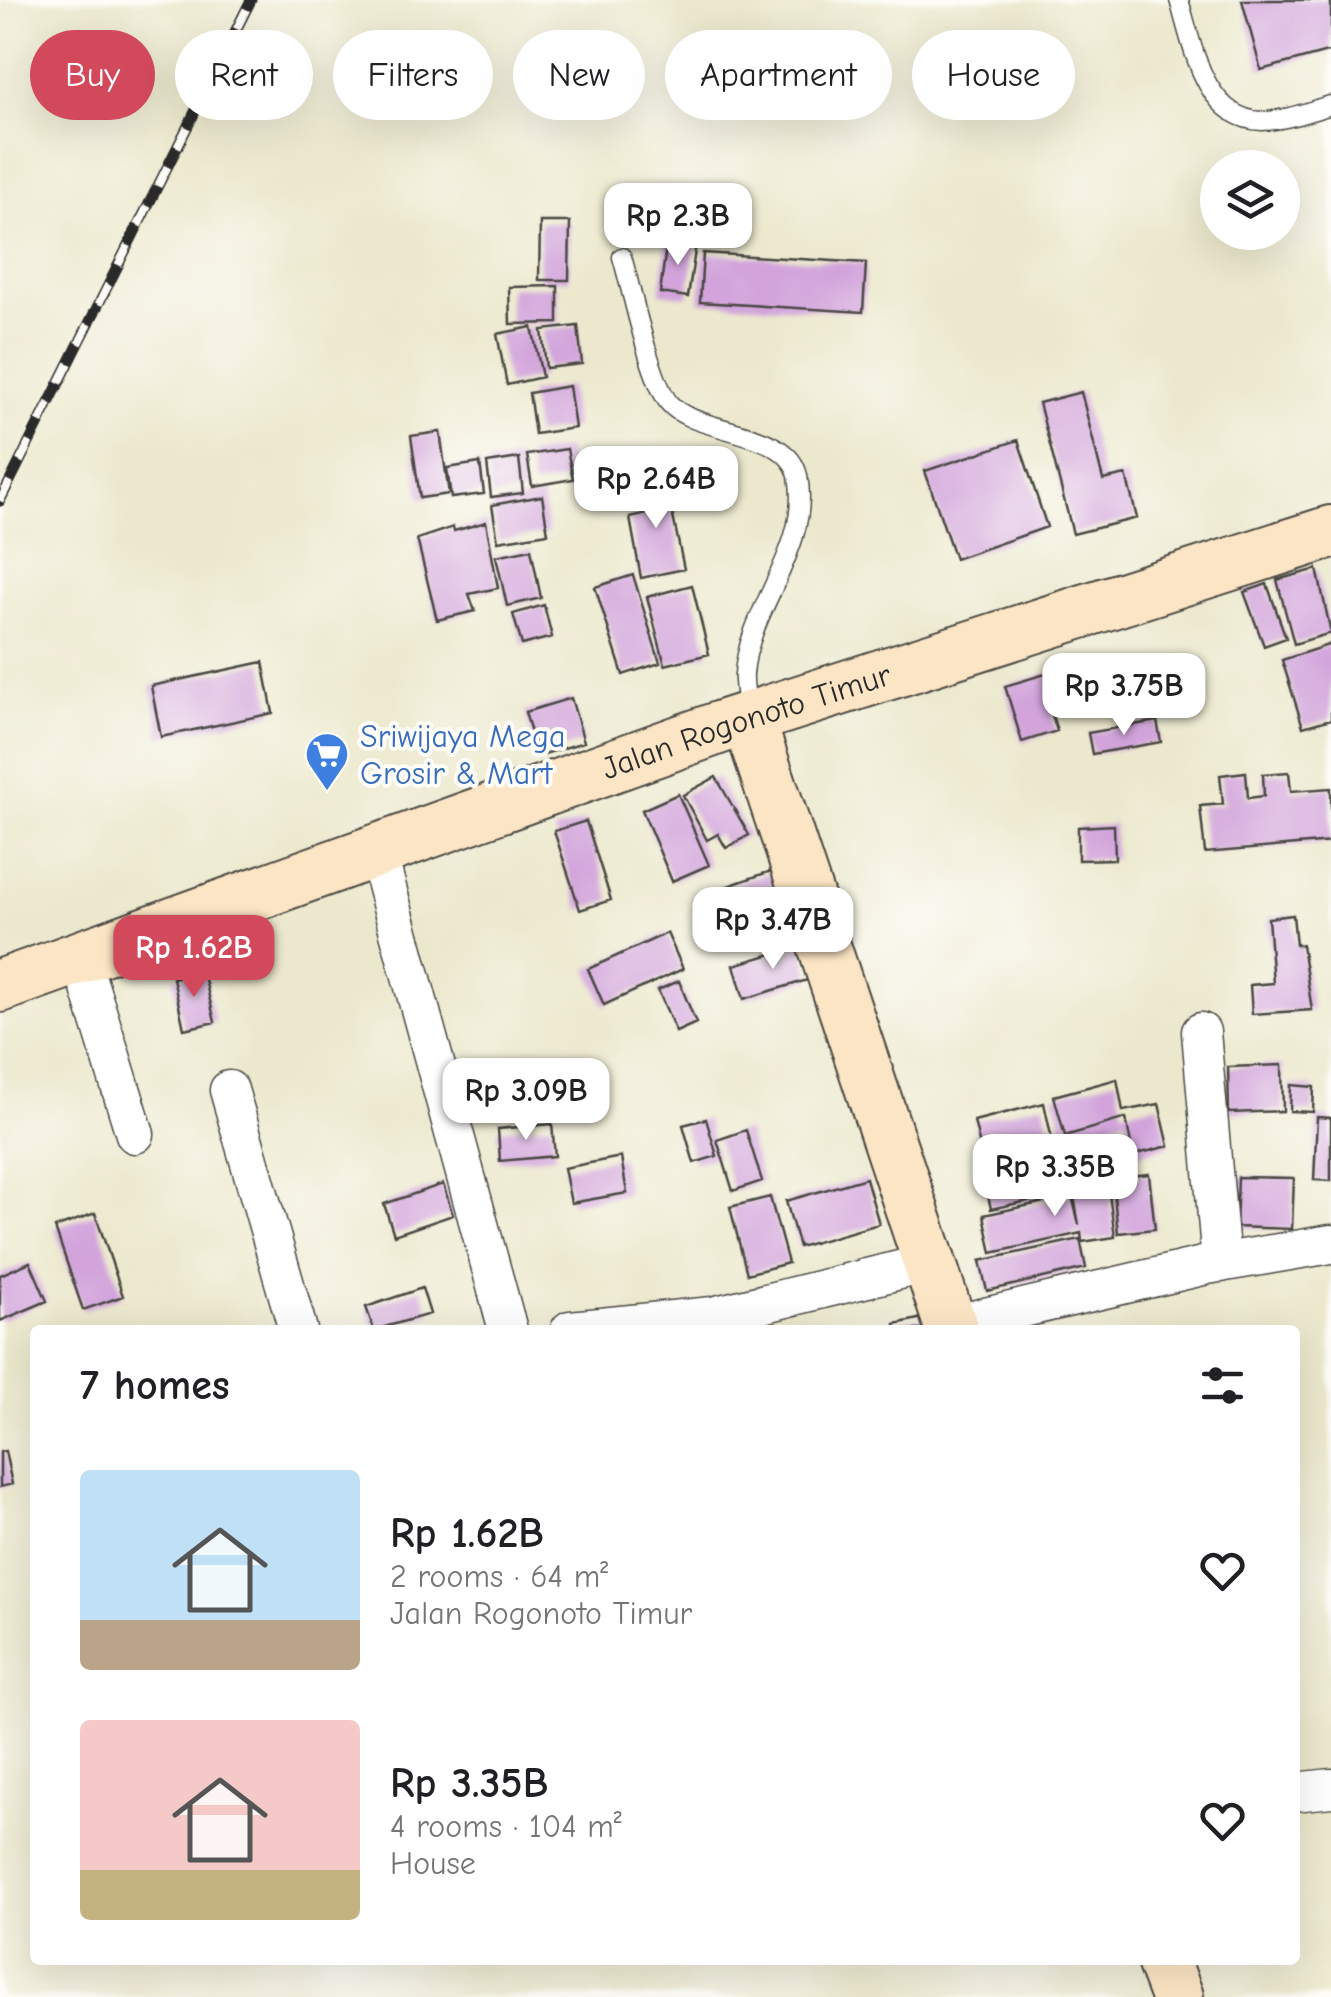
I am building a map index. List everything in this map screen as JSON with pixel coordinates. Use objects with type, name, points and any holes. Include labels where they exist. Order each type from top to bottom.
[{"type":"main road","name":"Jalan Rogonoto Timur","points":[[0,986],[376,848],[748,718],[1331,532]]},
{"type":"main road","points":[[748,718],[950,1325]]},
{"type":"main road","points":[[1165,1965],[1177,1997]]},
{"type":"street","points":[[376,848],[507,1325]]},
{"type":"street","points":[[80,956],[135,1134]]},
{"type":"street","points":[[1201,1032],[1221,1262]]},
{"type":"street","points":[[228,1090],[297,1325]]},
{"type":"street","points":[[963,1325],[1221,1262],[1331,1244]]},
{"type":"street","points":[[621,1325],[713,1316],[932,1262]]},
{"type":"street","points":[[1300,1791],[1331,1788]]},
{"type":"lane","points":[[1179,0],[1199,68],[1214,94],[1234,113],[1258,121],[1331,105]]},
{"type":"lane","points":[[622,257],[668,402],[688,420],[756,435],[792,463],[798,474],[796,531],[744,674],[748,718]]},
{"type":"building","points":[[1242,0],[1331,0],[1331,51],[1261,70]]},
{"type":"building","points":[[540,222],[570,222],[569,280],[539,280]]},
{"type":"building","points":[[667,239],[696,244],[688,297],[660,293]]},
{"type":"building","points":[[703,253],[866,263],[863,312],[700,302]]},
{"type":"building","points":[[558,286],[558,323],[510,324],[509,287]]},
{"type":"building","points":[[578,326],[582,364],[546,368],[542,330]]},
{"type":"building","points":[[532,327],[542,377],[507,385],[497,334]]},
{"type":"building","points":[[569,386],[575,428],[535,434],[529,393]]},
{"type":"building","points":[[1081,392],[1103,480],[1126,475],[1137,518],[1073,534],[1039,403]]},
{"type":"building","points":[[440,432],[449,494],[420,498],[411,436]]},
{"type":"building","points":[[1018,440],[1047,527],[955,559],[925,471]]},
{"type":"building","points":[[567,449],[573,479],[532,486],[527,455]]},
{"type":"building","points":[[519,458],[523,493],[491,497],[487,463]]},
{"type":"building","points":[[480,463],[484,494],[451,498],[447,468]]},
{"type":"building","points":[[664,473],[684,569],[641,578],[630,518],[647,514],[639,478]]},
{"type":"building","points":[[542,496],[548,533],[498,541],[492,505]]},
{"type":"building","points":[[486,522],[498,588],[469,594],[475,611],[437,620],[417,539],[453,527],[454,531]]},
{"type":"building","points":[[531,549],[541,598],[507,606],[496,556]]},
{"type":"building","points":[[1317,569],[1331,633],[1294,644],[1277,580]]},
{"type":"building","points":[[633,575],[660,663],[623,675],[595,587]]},
{"type":"building","points":[[1267,584],[1286,638],[1264,646],[1244,592]]},
{"type":"building","points":[[692,585],[709,654],[665,665],[647,597]]},
{"type":"building","points":[[544,605],[552,637],[522,645],[513,614]]},
{"type":"building","points":[[1331,644],[1331,719],[1303,727],[1282,660]]},
{"type":"building","points":[[263,662],[273,713],[161,737],[151,686]]},
{"type":"building","points":[[1055,671],[1067,710],[1052,715],[1057,731],[1022,742],[1005,686]]},
{"type":"building","points":[[571,698],[584,742],[538,756],[525,712]]},
{"type":"building","points":[[1157,721],[1161,742],[1092,754],[1088,733]]},
{"type":"building","points":[[1246,772],[1248,798],[1264,796],[1263,774],[1289,772],[1291,791],[1331,788],[1331,842],[1205,853],[1200,806],[1223,804],[1220,775]]},
{"type":"building","points":[[716,777],[749,835],[726,848],[718,834],[707,840],[683,795]]},
{"type":"building","points":[[678,794],[709,865],[672,881],[642,810]]},
{"type":"building","points":[[586,821],[611,900],[580,910],[554,831]]},
{"type":"building","points":[[1114,825],[1115,859],[1078,860],[1078,827]]},
{"type":"building","points":[[777,869],[789,905],[738,923],[725,887]]},
{"type":"building","points":[[1293,915],[1312,1010],[1252,1014],[1250,985],[1273,983],[1268,918]]},
{"type":"building","points":[[667,933],[683,969],[604,1005],[588,969]]},
{"type":"building","points":[[802,945],[811,979],[744,999],[734,965]]},
{"type":"building","points":[[203,971],[215,1022],[184,1029],[173,978]]},
{"type":"building","points":[[679,981],[696,1023],[676,1032],[658,990]]},
{"type":"building","points":[[1282,1065],[1283,1111],[1229,1113],[1228,1067]]},
{"type":"building","points":[[1117,1079],[1123,1111],[1159,1104],[1169,1146],[1133,1155],[1126,1118],[1065,1136],[1054,1096]]},
{"type":"building","points":[[1291,1085],[1314,1087],[1313,1112],[1290,1111]]},
{"type":"building","points":[[1044,1103],[1057,1163],[988,1179],[974,1121]]},
{"type":"building","points":[[1317,1117],[1331,1118],[1331,1181],[1314,1180]]},
{"type":"building","points":[[706,1119],[717,1156],[694,1163],[683,1125]]},
{"type":"building","points":[[552,1124],[555,1156],[500,1161],[498,1129]]},
{"type":"building","points":[[746,1130],[762,1181],[733,1191],[717,1140]]},
{"type":"building","points":[[621,1157],[627,1193],[571,1203],[564,1168]]},
{"type":"building","points":[[1063,1164],[1069,1192],[991,1209],[985,1181]]},
{"type":"building","points":[[1149,1174],[1155,1229],[1118,1233],[1112,1178]]},
{"type":"building","points":[[1238,1177],[1294,1178],[1292,1229],[1236,1227]]},
{"type":"building","points":[[866,1178],[879,1224],[799,1247],[786,1201]]},
{"type":"building","points":[[1107,1179],[1115,1237],[1082,1242],[1081,1233],[992,1253],[984,1215],[1072,1196],[1079,1225],[1072,1184]]},
{"type":"building","points":[[443,1184],[453,1215],[394,1235],[384,1204]]},
{"type":"building","points":[[770,1197],[788,1263],[747,1274],[730,1207]]},
{"type":"building","points":[[95,1213],[123,1296],[83,1310],[55,1228]]},
{"type":"building","points":[[1080,1239],[1086,1268],[987,1291],[980,1261]]},
{"type":"building","points":[[30,1262],[47,1301],[0,1321],[0,1275]]},
{"type":"building","points":[[422,1288],[430,1314],[392,1325],[372,1325],[366,1307]]},
{"type":"building","points":[[923,1318],[925,1325],[895,1325]]},
{"type":"building","points":[[5,1451],[12,1484],[0,1487],[0,1452]]},
{"type":"railway","points":[[0,501],[251,0]]},
{"type":"place","name":"Sriwijaya Mega Grosir & Mart","points":[[327,792]]}]
